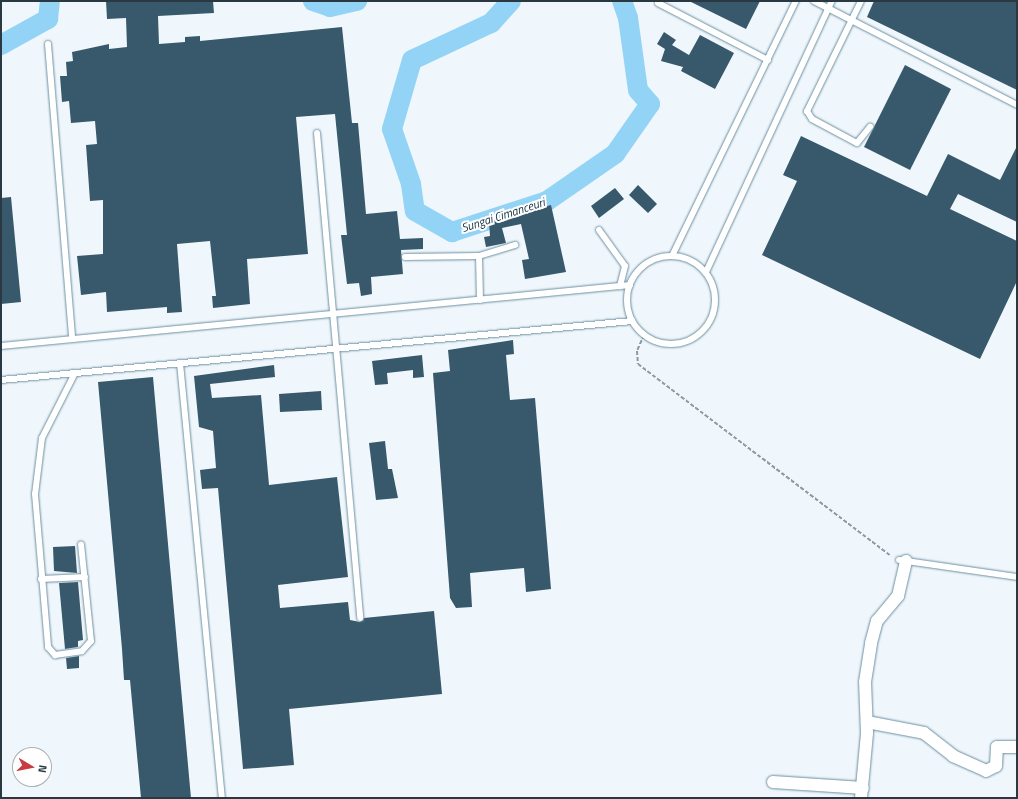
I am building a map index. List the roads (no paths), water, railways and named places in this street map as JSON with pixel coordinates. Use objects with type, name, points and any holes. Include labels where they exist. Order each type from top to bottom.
[{"type":"street","points":[[773,782],[862,793],[867,722],[865,682],[872,637],[877,621],[898,596],[903,560]]},
{"type":"street","points":[[867,722],[924,733],[953,756],[986,771],[996,766],[997,747],[1017,747]]},
{"type":"lane","points":[[672,256],[796,1]]},
{"type":"lane","points":[[814,1],[852,19],[1017,105]]},
{"type":"lane","points":[[706,272],[832,1]]},
{"type":"lane","points":[[861,1],[807,111],[812,119],[857,143],[870,127]]},
{"type":"lane","points":[[658,3],[768,60]]},
{"type":"lane","points":[[48,44],[72,339]]},
{"type":"lane","points":[[317,134],[360,618]]},
{"type":"lane","points":[[599,230],[624,266],[620,286]]},
{"type":"lane","points":[[405,257],[479,256],[515,245]]},
{"type":"lane","points":[[479,256],[480,300]]},
{"type":"lane","points":[[672,256],[691,260],[706,272],[714,289],[715,307],[708,324],[695,337],[678,344],[660,343],[644,335],[632,321],[627,303],[630,285],[639,270],[654,259],[672,256]]},
{"type":"lane","points":[[1,346],[630,285]]},
{"type":"lane","points":[[1,380],[632,321]]},
{"type":"lane","points":[[180,363],[222,798]]},
{"type":"lane","points":[[75,373],[42,438],[39,453],[36,520],[48,647],[56,655],[88,648],[91,640],[81,544]]},
{"type":"lane","points":[[903,560],[1017,577]]},
{"type":"lane","points":[[41,579],[85,578]]},
{"type":"waterway","name":"Sungai Cimanceuri","points":[[1,45],[48,19],[50,1]]},
{"type":"waterway","name":"Sungai Cimanceuri","points":[[313,1],[330,7],[357,1]]},
{"type":"waterway","name":"Sungai Cimanceuri","points":[[511,1],[491,23],[412,60],[392,129],[411,184],[415,211],[452,232],[547,201],[615,154],[650,104],[638,90],[628,18],[622,1]]}]
